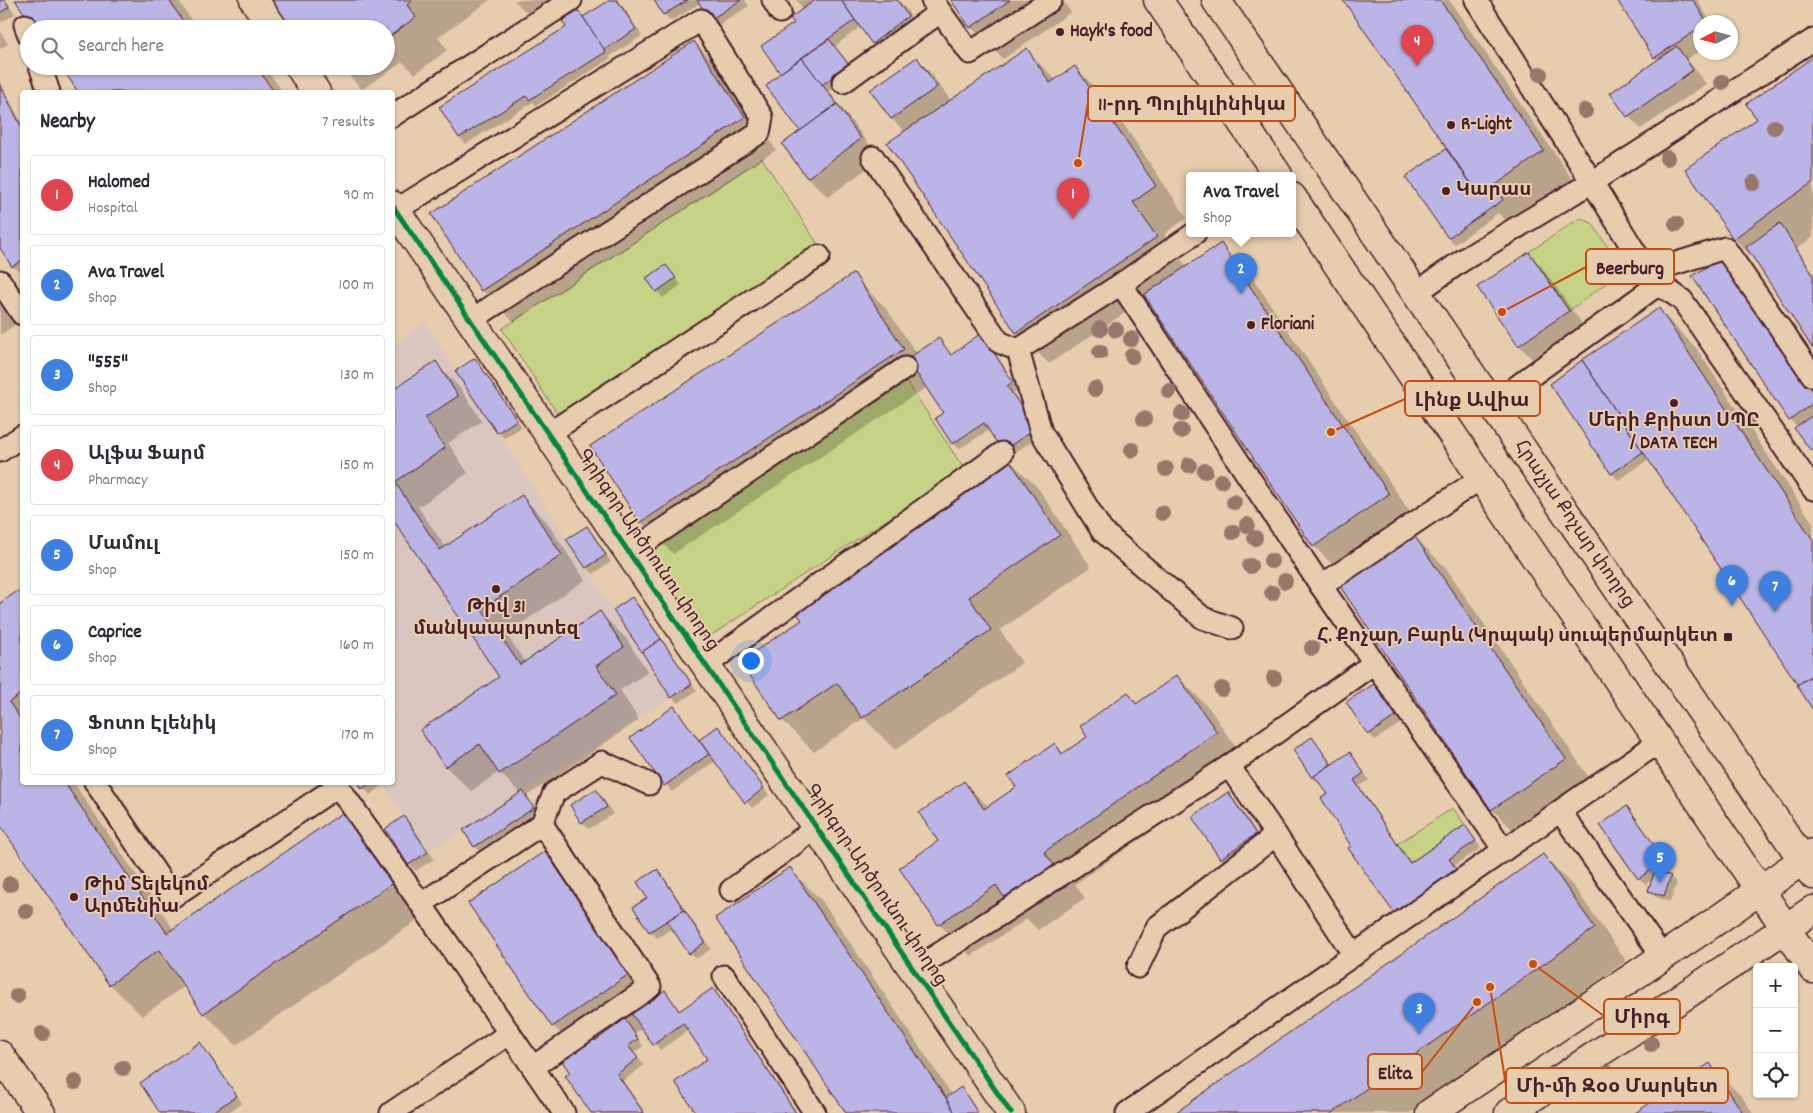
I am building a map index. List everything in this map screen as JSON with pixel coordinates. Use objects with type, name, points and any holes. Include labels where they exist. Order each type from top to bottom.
[{"type":"main road","points":[[254,0],[268,20]]},
{"type":"main road","points":[[1158,0],[1274,172]]},
{"type":"main road","name":"Հրաչյա Քոչար փողոց","points":[[1216,0],[1493,405],[1810,862]]},
{"type":"main road","points":[[304,75],[315,90]]},
{"type":"main road","points":[[1296,203],[1813,970]]},
{"type":"main road","name":"Գրիգոր Արծրունու փողոց","points":[[395,209],[1012,1113]]},
{"type":"main road","points":[[1430,1113],[1759,891],[1810,862]]},
{"type":"main road","points":[[1510,1113],[1813,910]]},
{"type":"main road","points":[[0,1055],[41,1113]]},
{"type":"lane","points":[[395,114],[571,0]]},
{"type":"lane","points":[[843,82],[936,6],[970,53],[1051,0]]},
{"type":"lane","points":[[1476,0],[1652,279],[1682,300],[1813,489]]},
{"type":"lane","points":[[395,207],[701,20],[762,117],[758,133],[471,320]]},
{"type":"lane","points":[[1416,293],[1463,260],[1592,182],[1813,40]]},
{"type":"lane","points":[[43,75],[48,90]]},
{"type":"lane","points":[[872,157],[999,342],[1018,350]]},
{"type":"lane","points":[[1018,350],[1121,284],[1189,237]]},
{"type":"lane","points":[[1493,405],[1652,279],[1725,248],[1813,376]]},
{"type":"lane","points":[[548,434],[819,256]]},
{"type":"lane","points":[[0,281],[20,309]]},
{"type":"lane","points":[[1121,284],[1321,586],[1504,850]]},
{"type":"lane","points":[[1018,350],[1040,432],[1102,531],[1202,618],[1232,628]]},
{"type":"lane","points":[[630,552],[905,368]]},
{"type":"lane","points":[[0,451],[20,437]]},
{"type":"lane","points":[[706,665],[1002,453]]},
{"type":"lane","points":[[1321,586],[1481,478]]},
{"type":"lane","points":[[914,970],[1059,878],[1229,766],[1374,663]]},
{"type":"lane","points":[[1127,1113],[1659,742]]},
{"type":"lane","points":[[421,904],[542,824],[554,793],[602,762],[649,784]]},
{"type":"lane","points":[[1229,766],[1354,955]]},
{"type":"lane","points":[[97,785],[172,898],[336,785]]},
{"type":"lane","points":[[338,785],[564,1113]]},
{"type":"lane","points":[[1560,811],[1662,956]]},
{"type":"lane","points":[[533,1067],[650,987],[542,824]]},
{"type":"lane","points":[[731,890],[816,828]]},
{"type":"lane","points":[[1138,967],[1157,927],[1276,835]]},
{"type":"lane","points":[[724,976],[815,1113]]},
{"type":"lane","points":[[391,1113],[510,1033]]},
{"type":"shaded area","name":"Թիվ 31 մանկապարտեզ","points":[[425,323],[671,698],[428,852],[383,785],[395,785],[395,344]]},
{"type":"green space","points":[[762,158],[819,246],[559,416],[502,329]]},
{"type":"green space","points":[[1580,218],[1592,223],[1618,263],[1614,277],[1569,311],[1529,252]]},
{"type":"green space","points":[[907,382],[964,469],[704,640],[647,552]]},
{"type":"green space","points":[[1453,808],[1465,825],[1410,863],[1397,844]]},
{"type":"building","points":[[0,0],[5,0],[9,7],[0,13]]},
{"type":"building","points":[[15,0],[169,0],[182,20],[29,20]]},
{"type":"building","points":[[269,0],[413,0],[407,5],[416,17],[395,32],[395,20],[283,20]]},
{"type":"building","points":[[610,0],[617,0],[636,29],[604,50],[583,17]]},
{"type":"building","points":[[654,0],[688,0],[663,15]]},
{"type":"building","points":[[697,0],[741,0],[710,20]]},
{"type":"building","points":[[815,0],[841,0],[855,20],[780,73],[761,46],[794,23],[790,18]]},
{"type":"building","points":[[841,0],[897,0],[908,16],[872,44]]},
{"type":"building","points":[[951,0],[1010,0],[970,28]]},
{"type":"building","points":[[1343,0],[1440,0],[1544,151],[1480,196]]},
{"type":"building","points":[[1617,0],[1693,0],[1703,15],[1693,15],[1693,33],[1654,58]]},
{"type":"building","points":[[579,11],[606,52],[529,100],[526,96],[459,138],[439,107],[566,27],[562,21]]},
{"type":"building","points":[[829,39],[849,65],[822,85],[802,58]]},
{"type":"building","points":[[694,41],[745,117],[481,291],[431,214]]},
{"type":"building","points":[[1677,46],[1693,70],[1627,117],[1610,93]]},
{"type":"building","points":[[1027,48],[1050,83],[1075,66],[1156,186],[1133,202],[1157,237],[1016,333],[887,143]]},
{"type":"building","points":[[917,57],[937,87],[891,119],[870,90]]},
{"type":"building","points":[[1813,57],[1813,182],[1733,239],[1685,169],[1757,119],[1746,104]]},
{"type":"building","points":[[802,58],[837,104],[800,131],[766,86],[780,73]]},
{"type":"building","points":[[67,75],[262,75],[273,90],[77,90]]},
{"type":"building","points":[[0,85],[20,124],[20,261],[12,267],[0,248]]},
{"type":"building","points":[[837,104],[861,139],[807,178],[782,144]]},
{"type":"building","name":"Կարաս","points":[[1446,149],[1480,196],[1494,186],[1503,200],[1448,238],[1405,177]]},
{"type":"building","points":[[1780,223],[1813,275],[1813,349],[1746,247]]},
{"type":"building","points":[[1221,243],[1389,494],[1313,547],[1144,295]]},
{"type":"building","points":[[1529,252],[1569,311],[1518,346],[1477,287]]},
{"type":"building","points":[[1724,256],[1813,391],[1813,403],[1789,421],[1692,276]]},
{"type":"building","points":[[666,265],[676,278],[656,292],[646,278]]},
{"type":"building","points":[[854,273],[904,349],[640,523],[590,446]]},
{"type":"building","points":[[1659,308],[1813,540],[1813,674],[1798,685],[1582,360]]},
{"type":"building","points":[[981,333],[1013,382],[1007,386],[1027,415],[1023,418],[1032,431],[1002,451],[984,423],[952,444],[935,418],[943,413],[907,359],[939,338],[951,355]]},
{"type":"building","points":[[475,358],[517,420],[497,433],[455,371]]},
{"type":"building","points":[[1582,360],[1643,452],[1611,474],[1550,384]]},
{"type":"building","points":[[436,361],[458,396],[425,418],[445,448],[395,482],[395,388]]},
{"type":"building","points":[[1813,415],[1813,450],[1811,451],[1794,428]]},
{"type":"building","points":[[1006,455],[1060,535],[969,597],[991,630],[862,718],[837,683],[781,721],[740,661],[802,620],[795,611],[937,515],[931,506]]},
{"type":"building","points":[[395,482],[440,550],[522,495],[562,555],[482,609],[520,665],[600,611],[624,647],[596,666],[616,695],[499,774],[480,744],[445,767],[420,730],[499,677],[395,522]]},
{"type":"building","points":[[587,526],[606,555],[586,568],[566,539]]},
{"type":"building","points":[[1414,535],[1566,759],[1491,810],[1339,585]]},
{"type":"building","points":[[20,589],[20,694],[9,702],[20,718],[20,785],[66,785],[167,933],[345,811],[394,882],[203,1014],[159,950],[109,985],[0,825],[0,603]]},
{"type":"building","points":[[632,597],[661,639],[642,652],[613,610]]},
{"type":"building","points":[[661,639],[692,684],[671,698],[642,652]]},
{"type":"building","points":[[1177,675],[1217,732],[1044,852],[1054,865],[1005,899],[996,885],[938,925],[899,868],[938,841],[919,813],[964,781],[984,809],[1016,787],[1008,776],[1055,743],[1062,754],[1087,737],[1080,726],[1128,692],[1136,704]]},
{"type":"building","points":[[1813,675],[1813,710],[1797,685]]},
{"type":"building","points":[[1374,684],[1396,716],[1368,735],[1346,702]]},
{"type":"building","points":[[674,706],[709,754],[664,786],[630,738]]},
{"type":"building","points":[[718,726],[764,788],[745,803],[699,740]]},
{"type":"building","points":[[1312,737],[1331,764],[1312,778],[1293,750]]},
{"type":"building","points":[[1350,752],[1364,773],[1354,780],[1410,863],[1465,825],[1476,841],[1449,859],[1457,870],[1394,913],[1348,848],[1351,846],[1321,798],[1328,794],[1314,776]]},
{"type":"building","points":[[360,785],[368,785],[362,789]]},
{"type":"building","points":[[596,789],[607,807],[581,823],[570,805]]},
{"type":"building","points":[[523,791],[534,808],[474,847],[463,830]]},
{"type":"building","points":[[1228,792],[1256,834],[1220,859],[1192,817]]},
{"type":"building","points":[[1627,806],[1665,860],[1638,879],[1600,825]]},
{"type":"building","points":[[404,816],[428,852],[408,865],[385,829]]},
{"type":"building","points":[[545,851],[629,974],[552,1027],[468,903]]},
{"type":"building","points":[[1543,854],[1595,928],[1332,1113],[1175,1113]]},
{"type":"building","points":[[790,867],[955,1113],[846,1113],[715,918]]},
{"type":"building","points":[[658,869],[684,910],[649,932],[633,907],[647,898],[637,882]]},
{"type":"building","points":[[1655,870],[1671,876],[1664,896],[1648,891]]},
{"type":"building","points":[[684,910],[705,942],[689,954],[667,921]]},
{"type":"building","points":[[713,988],[796,1113],[696,1113],[675,1082],[707,1059],[683,1023],[653,1045],[631,1013],[665,990],[679,1011]]},
{"type":"building","points":[[625,1019],[638,1039],[628,1046],[638,1058],[617,1074],[644,1113],[591,1113],[565,1076],[570,1073],[560,1058],[592,1036],[595,1041]]},
{"type":"building","points":[[200,1042],[237,1096],[211,1113],[160,1113],[140,1083]]},
{"type":"building","points":[[1710,1063],[1743,1113],[1635,1113]]},
{"type":"building","points":[[961,1087],[978,1113],[955,1113],[946,1098]]},
{"type":"cycle path","points":[[395,209],[1011,1113]]},
{"type":"place","name":"Hayk's food","points":[[1060,32]]},
{"type":"place","name":"Ալֆա Ֆարմ","points":[[1417,66]]},
{"type":"place","name":"R-Light","points":[[1451,125]]},
{"type":"place","name":"11-րդ Պոլիկլինիկա","points":[[1078,163]]},
{"type":"place","name":"Կարաս","points":[[1446,191]]},
{"type":"place","name":"Halomed","points":[[1073,219]]},
{"type":"place","name":"Ava Travel","points":[[1241,294]]},
{"type":"place","name":"Beerburg","points":[[1502,312]]},
{"type":"place","name":"Floriani","points":[[1251,325]]},
{"type":"place","name":"Մերի Քրիստ ՍՊԸ / DATA TECH","points":[[1674,403]]},
{"type":"place","name":"Լինք Ավիա","points":[[1331,432]]},
{"type":"place","name":"Թիվ 31 մանկապարտեզ","points":[[496,589]]},
{"type":"place","name":"Caprice","points":[[1732,606]]},
{"type":"place","name":"Ֆոտո Էլենիկ","points":[[1775,612]]},
{"type":"place","name":"Հ. Քոչար, Բարև (Կրպակ) սուպերմարկետ","points":[[1728,637]]},
{"type":"place","name":"Մամուլ","points":[[1660,883]]},
{"type":"place","name":"Թիմ Տելեկոմ Արմենիա","points":[[74,897]]},
{"type":"place","name":"Միրգ","points":[[1533,964]]},
{"type":"place","name":"Մի-մի Զօօ Մարկետ","points":[[1490,987]]},
{"type":"place","name":"Elita","points":[[1477,1002]]},
{"type":"place","name":"\"555\"","points":[[1419,1034]]}]
